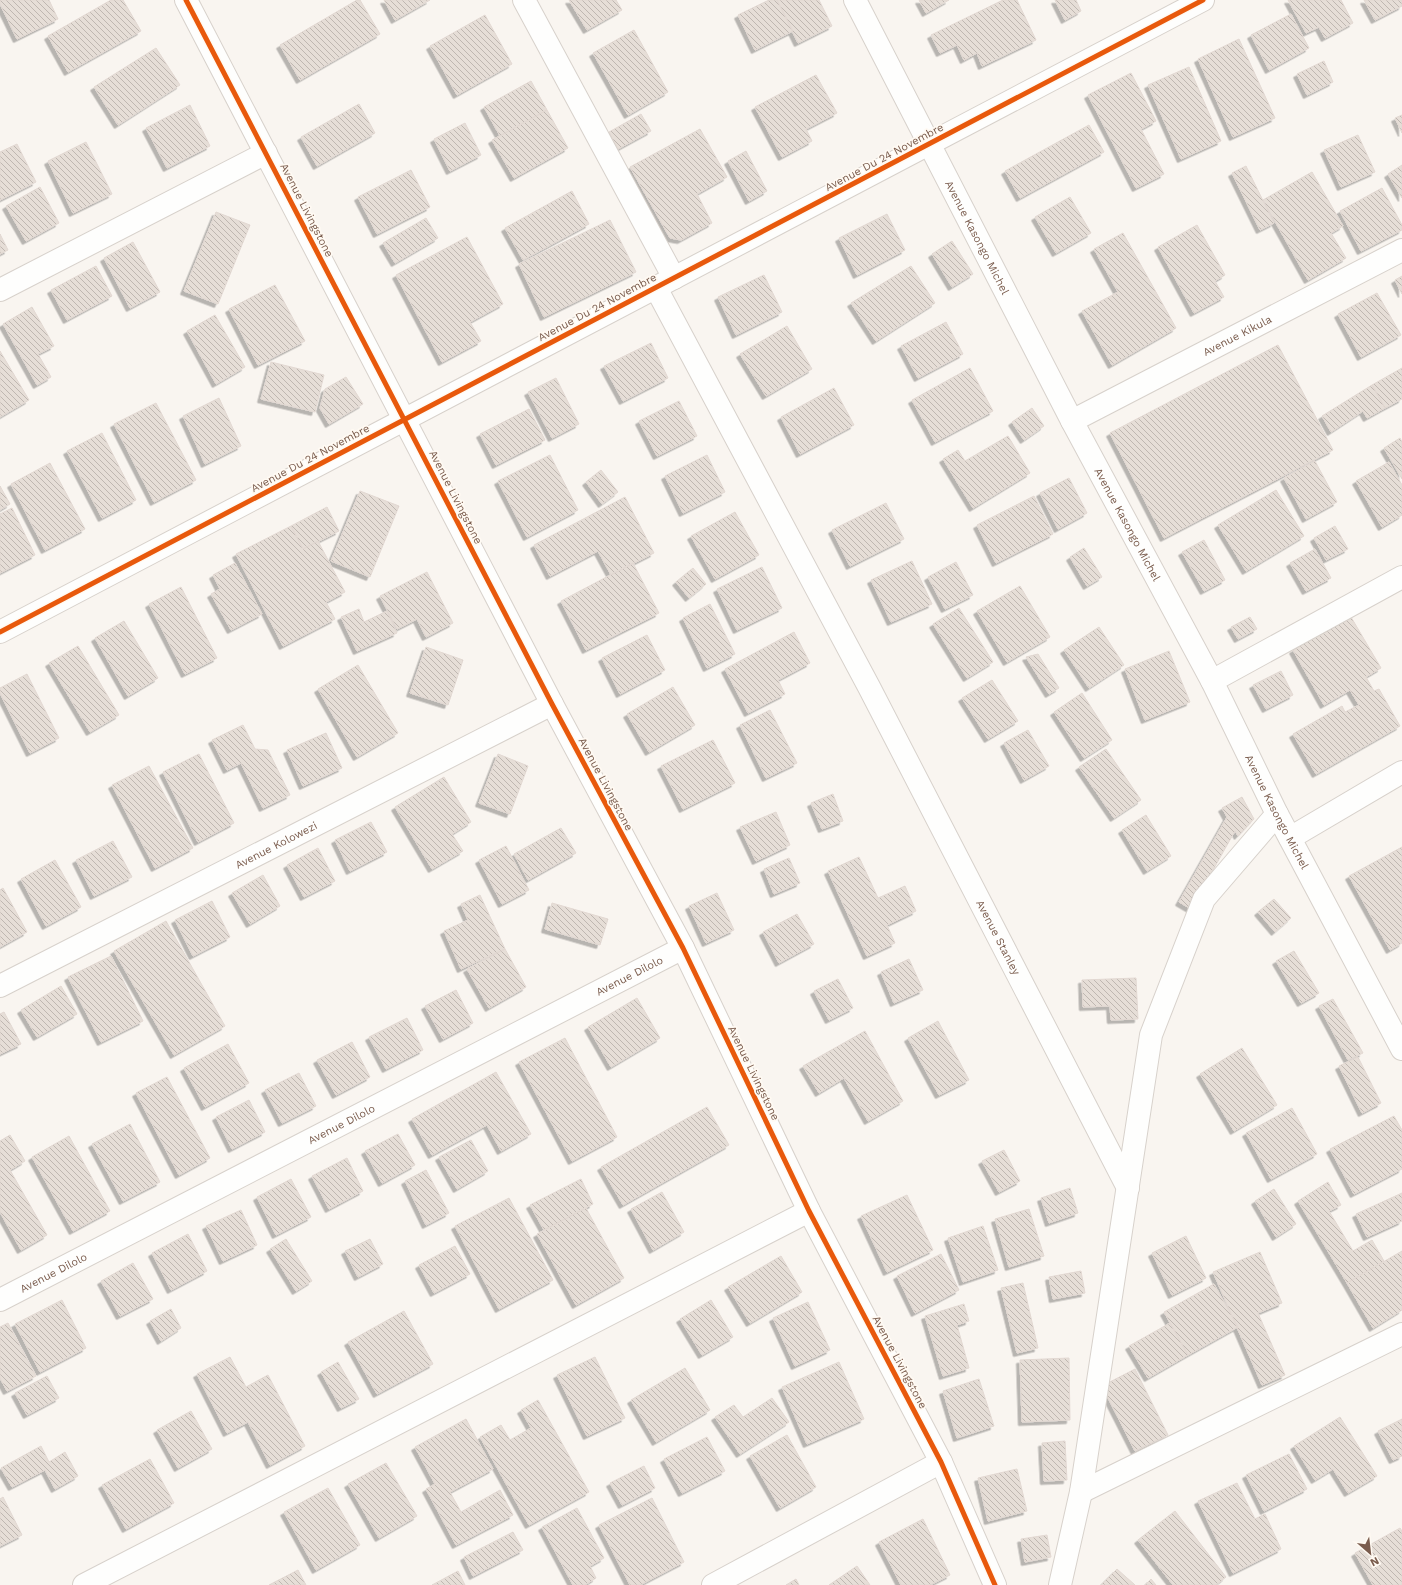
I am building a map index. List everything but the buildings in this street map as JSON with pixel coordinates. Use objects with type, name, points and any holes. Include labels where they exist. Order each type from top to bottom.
[{"type":"street","name":"Avenue Livingstone","points":[[186,0],[552,704],[683,948],[809,1211],[941,1462],[994,1585]]},
{"type":"street","name":"Avenue Stanley","points":[[524,0],[869,687],[1128,1188]]},
{"type":"street","name":"Avenue Kasongo Michel","points":[[854,0],[1072,421],[1212,682],[1277,814],[1402,1049]]},
{"type":"street","name":"Avenue Du 24 Novembre","points":[[0,632],[1203,0]]},
{"type":"street","points":[[0,290],[266,153]]},
{"type":"street","name":"Avenue Kikula","points":[[1072,421],[1402,250]]},
{"type":"street","points":[[1212,682],[1402,577]]},
{"type":"street","name":"Avenue Kolowezi","points":[[0,986],[552,704]]},
{"type":"street","points":[[1290,838],[1402,772]]},
{"type":"street","points":[[1060,1585],[1081,1492],[1151,1035],[1204,899],[1277,814]]},
{"type":"street","name":"Avenue Dilolo","points":[[0,1300],[683,948]]},
{"type":"street","points":[[84,1585],[809,1211]]},
{"type":"street","points":[[1081,1492],[1402,1334]]},
{"type":"street","points":[[713,1585],[941,1462]]},
{"type":"cycle path","points":[[186,0],[552,704],[683,948],[809,1211],[941,1462],[995,1585]]},
{"type":"cycle path","points":[[0,632],[1203,0]]}]
